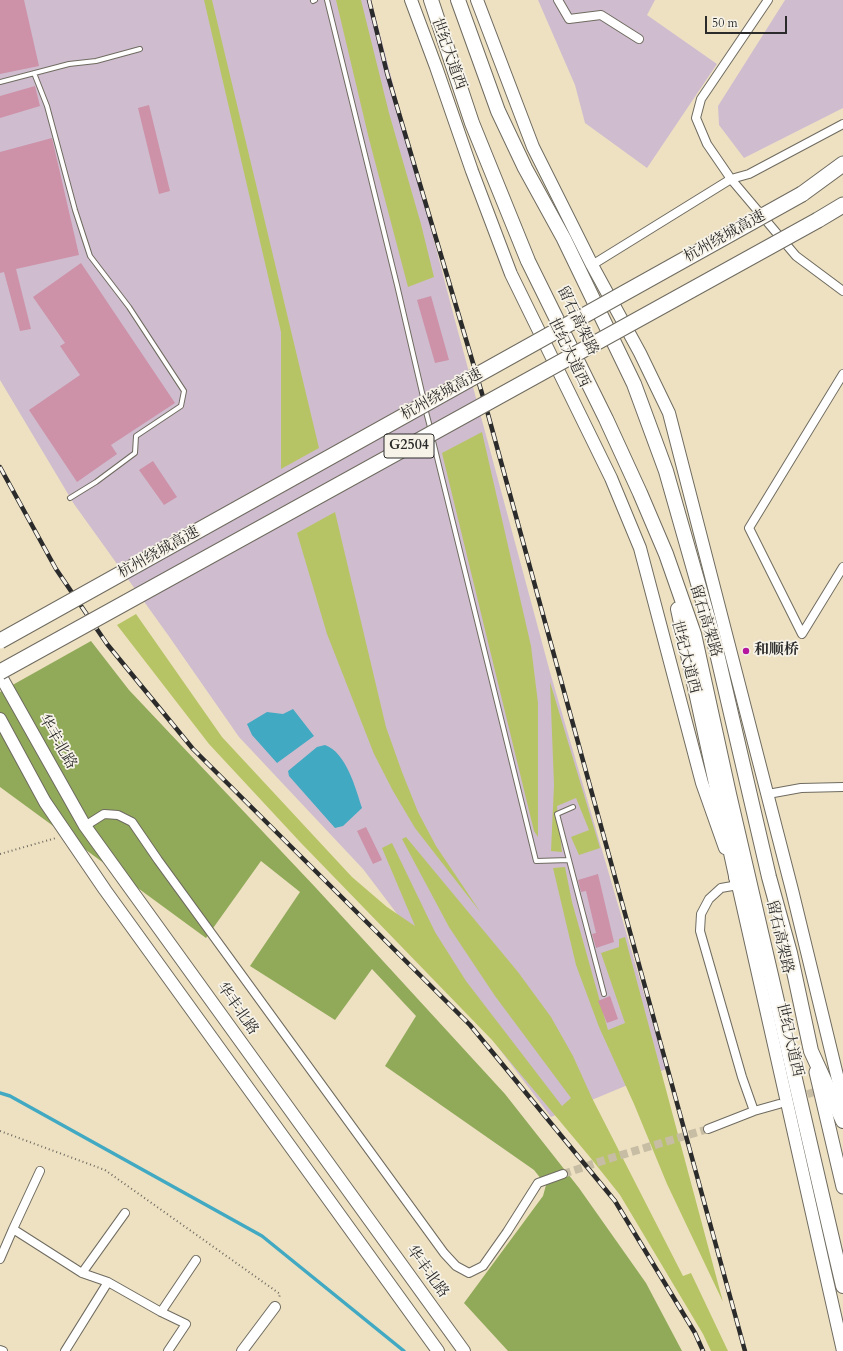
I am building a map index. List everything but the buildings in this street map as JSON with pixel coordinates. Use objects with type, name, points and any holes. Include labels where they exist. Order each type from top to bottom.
[{"type":"highway","name":"留石高架路","points":[[431,0],[472,123],[528,261],[606,420],[666,554],[694,634],[729,794],[843,1286]]},
{"type":"highway","name":"留石高架路","points":[[458,0],[498,111],[525,168],[564,239],[634,384],[666,471],[713,636],[769,877],[790,953],[811,1051],[843,1121]]},
{"type":"highway","points":[[802,194],[843,164]]},
{"type":"highway","name":"杭州绕城高速","points":[[0,641],[843,172]]},
{"type":"highway","name":"杭州绕城高速","points":[[0,672],[843,205]]},
{"type":"highway","points":[[818,220],[843,208]]},
{"type":"highway","points":[[666,554],[738,885]]},
{"type":"main road","name":"世纪大道西","points":[[411,0],[511,274],[611,478],[640,548],[702,783],[738,885],[843,1351]]},
{"type":"main road","points":[[477,0],[533,147],[592,265],[640,353],[669,413],[768,794],[843,1100]]},
{"type":"main road","name":"华丰北路","points":[[0,675],[86,826],[464,1351]]},
{"type":"main road","points":[[0,719],[45,802],[105,890],[438,1351]]},
{"type":"main road","points":[[811,1051],[843,1187]]},
{"type":"street","points":[[558,0],[569,20],[601,15],[639,38]]},
{"type":"street","points":[[768,0],[701,99],[696,118],[707,144],[731,179],[796,256],[843,291]]},
{"type":"street","points":[[592,265],[731,179],[749,174],[843,124]]},
{"type":"street","points":[[843,374],[749,528],[802,634],[843,567]]},
{"type":"street","points":[[768,794],[801,788],[843,787]]},
{"type":"street","points":[[86,826],[104,814],[118,815],[132,822],[205,925],[444,1253],[456,1266],[470,1273],[483,1266],[508,1232],[538,1183],[564,1174]]},
{"type":"street","points":[[738,885],[721,888],[709,899],[701,914],[700,932],[742,1077],[754,1111]]},
{"type":"street","points":[[708,1129],[754,1111],[779,1104]]},
{"type":"street","points":[[0,1259],[40,1171]]},
{"type":"street","points":[[82,1273],[125,1213]]},
{"type":"street","points":[[13,1229],[82,1273],[108,1282],[161,1312],[186,1324],[168,1351]]},
{"type":"street","points":[[161,1312],[196,1260]]},
{"type":"street","points":[[65,1351],[108,1282]]},
{"type":"street","points":[[242,1351],[274,1307]]},
{"type":"lane","points":[[327,0],[397,285],[479,632],[536,861],[569,860]]},
{"type":"lane","points":[[0,82],[69,64],[96,61],[140,49]]},
{"type":"lane","points":[[34,73],[47,106],[75,210],[90,256],[129,307],[184,391],[181,406],[136,436],[135,453],[96,482],[70,498]]},
{"type":"lane","points":[[573,807],[557,814],[604,994]]},
{"type":"path","points":[[0,854],[67,835]]},
{"type":"path","points":[[0,1131],[106,1170],[280,1294],[274,1307]]},
{"type":"shaded area","points":[[0,0],[371,0],[453,313],[550,672],[666,1069],[551,1117],[363,869],[239,737],[74,504],[0,380]]},
{"type":"shaded area","points":[[538,0],[655,0],[647,15],[717,64],[647,168],[585,123],[575,85]]},
{"type":"shaded area","points":[[785,0],[843,0],[843,108],[744,158],[719,125],[718,106]]},
{"type":"green space","points":[[204,0],[212,0],[319,448],[281,469],[281,332]]},
{"type":"green space","points":[[336,0],[361,0],[389,113],[421,224],[434,277],[408,287],[369,139]]},
{"type":"green space","points":[[482,432],[531,646],[538,703],[538,837],[534,831],[442,453]]},
{"type":"green space","points":[[335,512],[386,727],[402,772],[418,812],[436,846],[481,913],[415,828],[393,791],[374,754],[327,634],[297,533]]},
{"type":"green space","points":[[136,614],[222,737],[352,877],[387,907],[415,926],[382,848],[392,843],[435,932],[466,981],[562,1106],[571,1098],[495,996],[449,927],[402,839],[406,837],[518,972],[551,1017],[573,1056],[592,1098],[683,1276],[691,1273],[728,1351],[711,1351],[703,1334],[620,1195],[492,1040],[301,843],[209,744],[117,625]]},
{"type":"green space","points":[[91,641],[129,690],[316,888],[505,1094],[579,1188],[646,1283],[682,1351],[508,1351],[464,1303],[543,1196],[546,1185],[534,1170],[385,1066],[416,1016],[372,969],[335,1020],[250,966],[300,892],[261,861],[206,938],[0,787],[0,692]]},
{"type":"green space","points":[[550,682],[600,848],[579,855],[571,837],[589,830],[576,798],[557,806],[562,852],[551,851],[554,785]]},
{"type":"green space","points":[[565,867],[572,902],[608,1030],[625,1023],[601,953],[619,947],[619,939],[625,937],[723,1302],[667,1184],[634,1104],[599,1027],[576,965],[553,868]]},
{"type":"water","points":[[293,709],[314,736],[277,763],[252,735],[247,724],[267,712],[283,714]]},
{"type":"water","points":[[325,745],[339,755],[344,763],[353,782],[362,808],[343,826],[335,828],[289,776],[288,771],[317,747]]},
{"type":"waterway","points":[[0,1093],[10,1096],[262,1236],[404,1351]]},
{"type":"tunnel","points":[[796,1098],[823,1089]]},
{"type":"tunnel","points":[[563,1174],[708,1129]]},
{"type":"railway","points":[[369,0],[387,73],[486,407],[745,1351]]},
{"type":"railway","points":[[0,467],[56,569],[107,644],[193,749],[470,1025],[615,1201],[695,1333],[703,1351]]},
{"type":"place","name":"和顺桥","points":[[746,651]]}]
